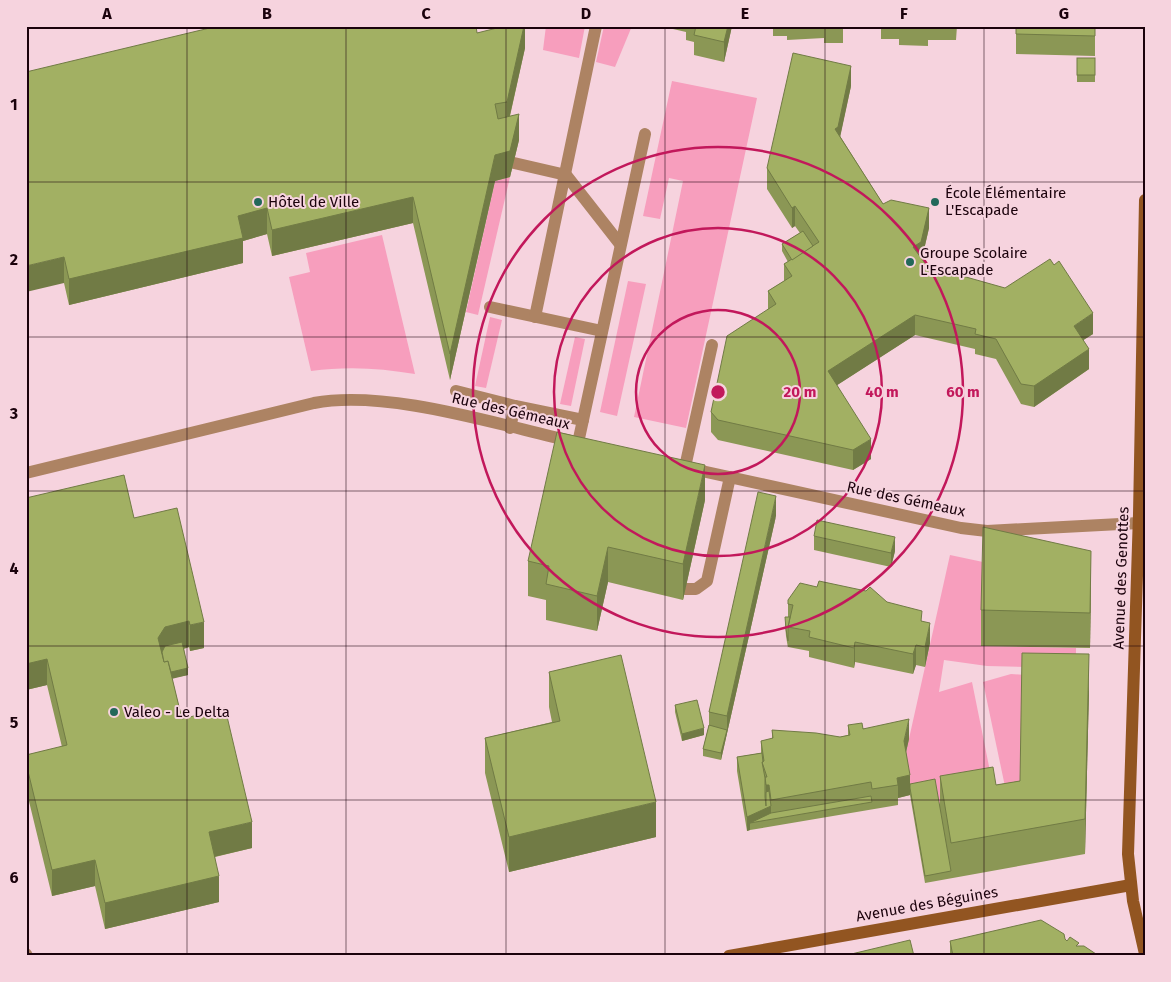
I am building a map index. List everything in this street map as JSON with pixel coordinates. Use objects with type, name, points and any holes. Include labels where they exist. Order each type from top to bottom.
[{"type":"street","points":[[535,317],[596,26]]},
{"type":"street","points":[[578,443],[645,134]]},
{"type":"street","points":[[514,163],[566,175],[620,244]]},
{"type":"street","name":"Avenue des Genottes","points":[[1145,200],[1141,517],[1128,854],[1131,885],[1145,954]]},
{"type":"street","points":[[490,307],[602,331]]},
{"type":"street","name":"Rue des Gémeaux","points":[[712,345],[680,466],[951,526],[987,531],[1141,517]]},
{"type":"street","points":[[456,391],[582,420]]},
{"type":"street","name":"Rue des Gémeaux","points":[[26,473],[325,401],[354,400],[425,408],[594,447]]},
{"type":"street","points":[[510,428],[516,406]]},
{"type":"street","points":[[685,589],[696,589],[707,581],[730,477]]},
{"type":"street","name":"Avenue des Béguines","points":[[729,956],[1131,885]]},
{"type":"shaded area","points":[[546,26],[585,26],[579,58],[543,50]]},
{"type":"shaded area","points":[[604,26],[632,26],[615,67],[596,62]]},
{"type":"shaded area","points":[[672,81],[757,98],[686,428],[634,417],[683,181],[669,178],[660,219],[643,216]]},
{"type":"shaded area","points":[[510,177],[478,315],[466,312],[495,181]]},
{"type":"shaded area","points":[[382,235],[415,374],[363,368],[311,371],[289,277],[310,272],[306,253]]},
{"type":"shaded area","points":[[628,281],[646,284],[617,416],[600,412]]},
{"type":"shaded area","points":[[490,317],[502,320],[486,388],[475,386]]},
{"type":"shaded area","points":[[575,337],[585,339],[571,406],[560,404]]},
{"type":"shaded area","points":[[950,555],[983,562],[981,646],[1076,648],[1076,668],[987,666],[944,660],[939,692],[972,682],[996,801],[940,812],[909,791],[904,761]]},
{"type":"shaded area","points":[[1011,674],[1025,675],[1020,796],[1007,796],[983,682]]},
{"type":"building","name":"Hôtel de Ville","points":[[218,26],[476,26],[477,33],[505,26],[524,26],[507,102],[495,104],[498,119],[519,114],[510,151],[495,155],[450,354],[413,197],[272,230],[267,208],[238,216],[243,238],[69,279],[64,257],[26,266],[26,72]]},
{"type":"building","points":[[696,26],[728,26],[724,42],[694,35]]},
{"type":"building","points":[[1016,26],[1095,26],[1095,36],[1016,34]]},
{"type":"building","points":[[793,53],[851,66],[838,127],[835,129],[883,204],[891,200],[929,208],[921,242],[913,247],[927,266],[1005,288],[1050,259],[1054,265],[1059,261],[1093,313],[1074,326],[1089,349],[1034,386],[1021,384],[996,339],[975,334],[976,329],[915,315],[828,371],[871,439],[853,450],[718,420],[711,412],[727,336],[776,304],[768,291],[792,276],[784,264],[819,242],[795,206],[792,208],[767,168]]},
{"type":"building","points":[[1077,58],[1095,58],[1095,75],[1077,75]]},
{"type":"building","points":[[803,231],[813,246],[792,260],[782,244]]},
{"type":"building","points":[[557,432],[705,465],[683,564],[608,547],[597,596],[546,584],[549,566],[528,561]]},
{"type":"building","name":"Valeo - Le Delta","points":[[124,475],[134,518],[177,508],[204,622],[190,625],[189,621],[165,627],[158,638],[164,662],[168,661],[182,719],[225,708],[252,822],[209,832],[219,876],[105,903],[95,860],[52,870],[26,763],[26,755],[67,745],[47,659],[26,664],[26,498]]},
{"type":"building","points":[[758,492],[776,496],[727,716],[709,712]]},
{"type":"building","points":[[817,520],[895,537],[891,553],[814,536]]},
{"type":"building","points":[[983,527],[1091,551],[1090,613],[981,610]]},
{"type":"building","points":[[819,581],[866,591],[870,587],[887,602],[922,611],[921,621],[930,623],[925,647],[916,645],[913,654],[855,642],[854,648],[809,637],[810,631],[788,627],[793,605],[788,604],[788,600],[800,583],[817,587]]},
{"type":"building","points":[[785,617],[790,617],[788,641],[786,629]]},
{"type":"building","points":[[182,642],[188,668],[171,672],[168,661],[164,662],[162,652],[165,646]]},
{"type":"building","points":[[1022,653],[1089,654],[1085,819],[951,843],[940,776],[993,767],[996,785],[1020,781]]},
{"type":"building","points":[[621,655],[656,802],[509,837],[485,738],[560,721],[549,672]]},
{"type":"building","points":[[697,700],[704,728],[682,734],[675,705]]},
{"type":"building","points":[[909,719],[904,741],[910,775],[897,778],[898,785],[872,789],[871,782],[771,800],[769,785],[766,785],[765,777],[767,777],[762,762],[764,761],[761,741],[773,738],[772,730],[816,733],[840,737],[850,735],[848,725],[862,723],[863,729]]},
{"type":"building","points":[[709,725],[727,730],[721,753],[703,749]]},
{"type":"building","points":[[762,753],[766,806],[766,792],[769,791],[771,806],[747,817],[737,757]]},
{"type":"building","points":[[935,779],[951,871],[925,876],[910,784]]},
{"type":"building","points":[[871,796],[872,802],[750,823],[771,813]]},
{"type":"building","points":[[1041,920],[1064,934],[1067,941],[1070,937],[1079,943],[1076,946],[1084,946],[1099,956],[953,956],[950,941]]},
{"type":"building","points":[[910,940],[914,956],[843,956]]},
{"type":"place","name":"Hôtel de Ville","points":[[258,202]]},
{"type":"place","name":"École Élémentaire L'Escapade","points":[[935,202]]},
{"type":"place","name":"Groupe Scolaire L'Escapade","points":[[910,262]]},
{"type":"place","name":"Valeo - Le Delta","points":[[114,712]]}]
